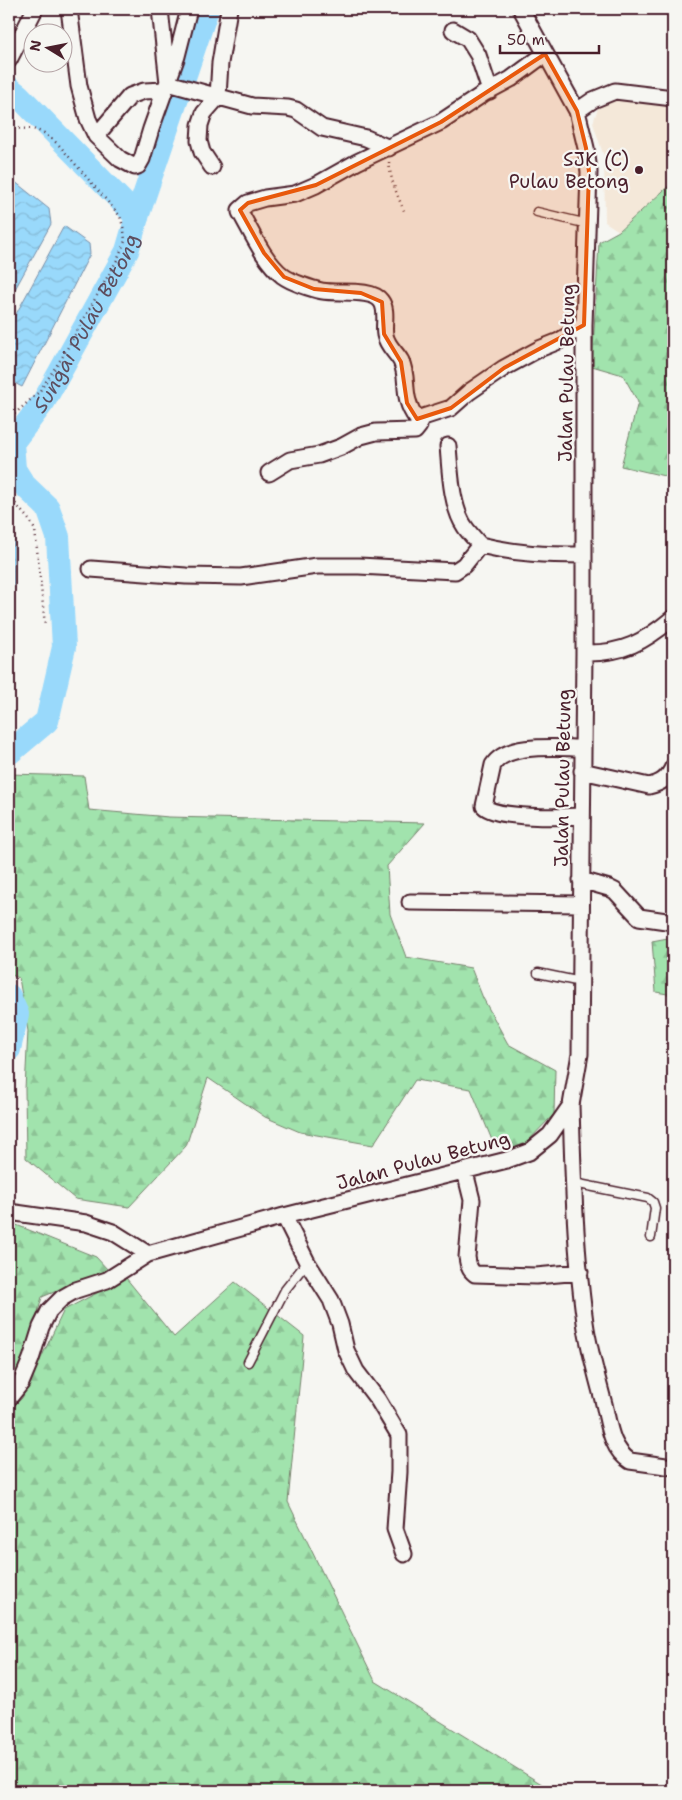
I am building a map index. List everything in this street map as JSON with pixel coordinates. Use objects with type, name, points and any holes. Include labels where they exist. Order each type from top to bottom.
[{"type":"street","points":[[9,60],[35,9]]},
{"type":"street","points":[[70,9],[79,86],[88,119],[96,136],[132,167],[138,166],[142,159],[169,86],[189,9]]},
{"type":"street","points":[[160,9],[169,86]]},
{"type":"street","points":[[212,167],[202,152],[200,125],[213,96],[229,9]]},
{"type":"street","name":"Jalan Pulau Betung","points":[[9,1398],[21,1383],[41,1327],[49,1312],[62,1298],[76,1290],[107,1280],[148,1254],[284,1216],[465,1172],[529,1152],[550,1135],[571,1105],[580,1054],[584,653],[584,325],[589,172],[586,148],[577,111],[521,9]]},
{"type":"street","points":[[453,30],[468,40],[478,55],[490,90]]},
{"type":"street","points":[[269,473],[290,460],[319,455],[341,447],[361,436],[376,432],[415,431],[419,426],[407,403],[401,362],[387,342],[384,334],[384,308],[382,302],[378,298],[361,293],[324,292],[284,277],[264,253],[240,212],[242,207],[248,203],[265,198],[295,194],[311,188],[357,162],[441,122],[490,90],[511,79],[545,54]]},
{"type":"street","points":[[96,136],[130,96],[169,86],[252,106],[296,110],[322,128],[366,138],[389,148]]},
{"type":"street","points":[[577,111],[593,100],[615,91],[673,98]]},
{"type":"street","points":[[417,419],[452,408],[470,392],[504,368],[539,349],[560,341],[584,325]]},
{"type":"street","points":[[448,446],[460,518],[464,527],[480,544],[508,552],[584,555]]},
{"type":"street","points":[[91,569],[186,576],[241,576],[317,566],[359,566],[455,571],[464,565],[480,544]]},
{"type":"street","points":[[584,653],[604,654],[638,643],[652,635],[673,618]]},
{"type":"street","points":[[582,748],[520,750],[496,759],[493,764],[484,806],[486,809],[539,818],[582,816]]},
{"type":"street","points":[[582,771],[649,786],[660,783],[668,777],[673,767]]},
{"type":"street","points":[[581,880],[615,891],[639,917],[673,922]]},
{"type":"street","points":[[410,902],[580,904]]},
{"type":"street","points":[[571,1105],[574,1183],[585,1322],[592,1358],[614,1444],[625,1458],[630,1461],[673,1467]]},
{"type":"street","points":[[465,1172],[472,1200],[468,1263],[472,1272],[475,1274],[520,1276],[580,1272]]},
{"type":"street","points":[[9,1212],[86,1223],[113,1232],[148,1254]]},
{"type":"street","points":[[284,1216],[307,1262],[331,1300],[340,1324],[346,1350],[356,1371],[378,1400],[399,1435],[399,1472],[394,1529],[404,1554]]},
{"type":"lane","points":[[537,212],[588,224]]},
{"type":"lane","points":[[538,973],[581,982]]},
{"type":"lane","points":[[574,1183],[648,1198],[653,1202],[654,1208],[651,1237]]},
{"type":"lane","points":[[248,1362],[285,1290],[307,1262]]},
{"type":"path","points":[[9,128],[33,129],[44,133],[58,144],[120,216],[125,241],[117,260],[63,356],[39,392],[9,419]]},
{"type":"path","points":[[389,148],[390,170],[405,213]]},
{"type":"path","points":[[9,496],[35,530],[45,625]]},
{"type":"highlighted area","points":[[545,54],[577,111],[586,148],[589,172],[584,325],[504,368],[451,408],[417,419],[407,403],[401,362],[384,334],[382,302],[361,293],[314,289],[284,277],[264,253],[240,210],[248,203],[316,185],[441,122]]},
{"type":"shaded area","name":"SJK (C) Pulau Betong","points":[[631,97],[673,105],[673,182],[619,231],[605,222],[604,157],[593,123],[598,108],[612,99]]},
{"type":"green space","points":[[673,182],[673,478],[621,466],[638,402],[623,375],[592,366],[599,242],[619,231]]},
{"type":"green space","points":[[9,774],[84,776],[89,810],[169,817],[425,823],[387,866],[390,914],[406,957],[471,968],[483,998],[508,1044],[555,1070],[554,1114],[526,1143],[506,1151],[494,1145],[471,1089],[415,1080],[373,1145],[300,1132],[265,1117],[208,1078],[186,1146],[129,1207],[75,1199],[26,1158],[25,1089],[28,1031],[19,978],[9,974]]},
{"type":"green space","points":[[673,937],[673,995],[656,992],[652,941]]},
{"type":"green space","points":[[9,1222],[96,1257],[108,1270],[42,1297],[22,1371],[9,1388]]},
{"type":"green space","points":[[126,1278],[174,1337],[235,1282],[304,1336],[288,1502],[375,1681],[553,1791],[9,1791],[9,1411],[22,1398],[64,1310]]},
{"type":"water","points":[[9,177],[49,209],[51,224],[9,300]]},
{"type":"water","points":[[64,226],[89,244],[90,254],[22,387],[9,380],[9,327]]},
{"type":"water","points":[[9,534],[14,539],[13,616],[9,613]]},
{"type":"waterway","name":"Sungai Pulau Betong","points":[[9,753],[47,721],[64,647],[58,537],[48,508],[24,485],[14,469],[12,443],[44,401],[127,251],[207,9]]},
{"type":"waterway","points":[[9,88],[137,217]]},
{"type":"waterway","name":"Sungai Pulau Betong","points":[[9,996],[17,1014],[9,1049]]},
{"type":"place","name":"SJK (C) Pulau Betong","points":[[639,170]]}]
